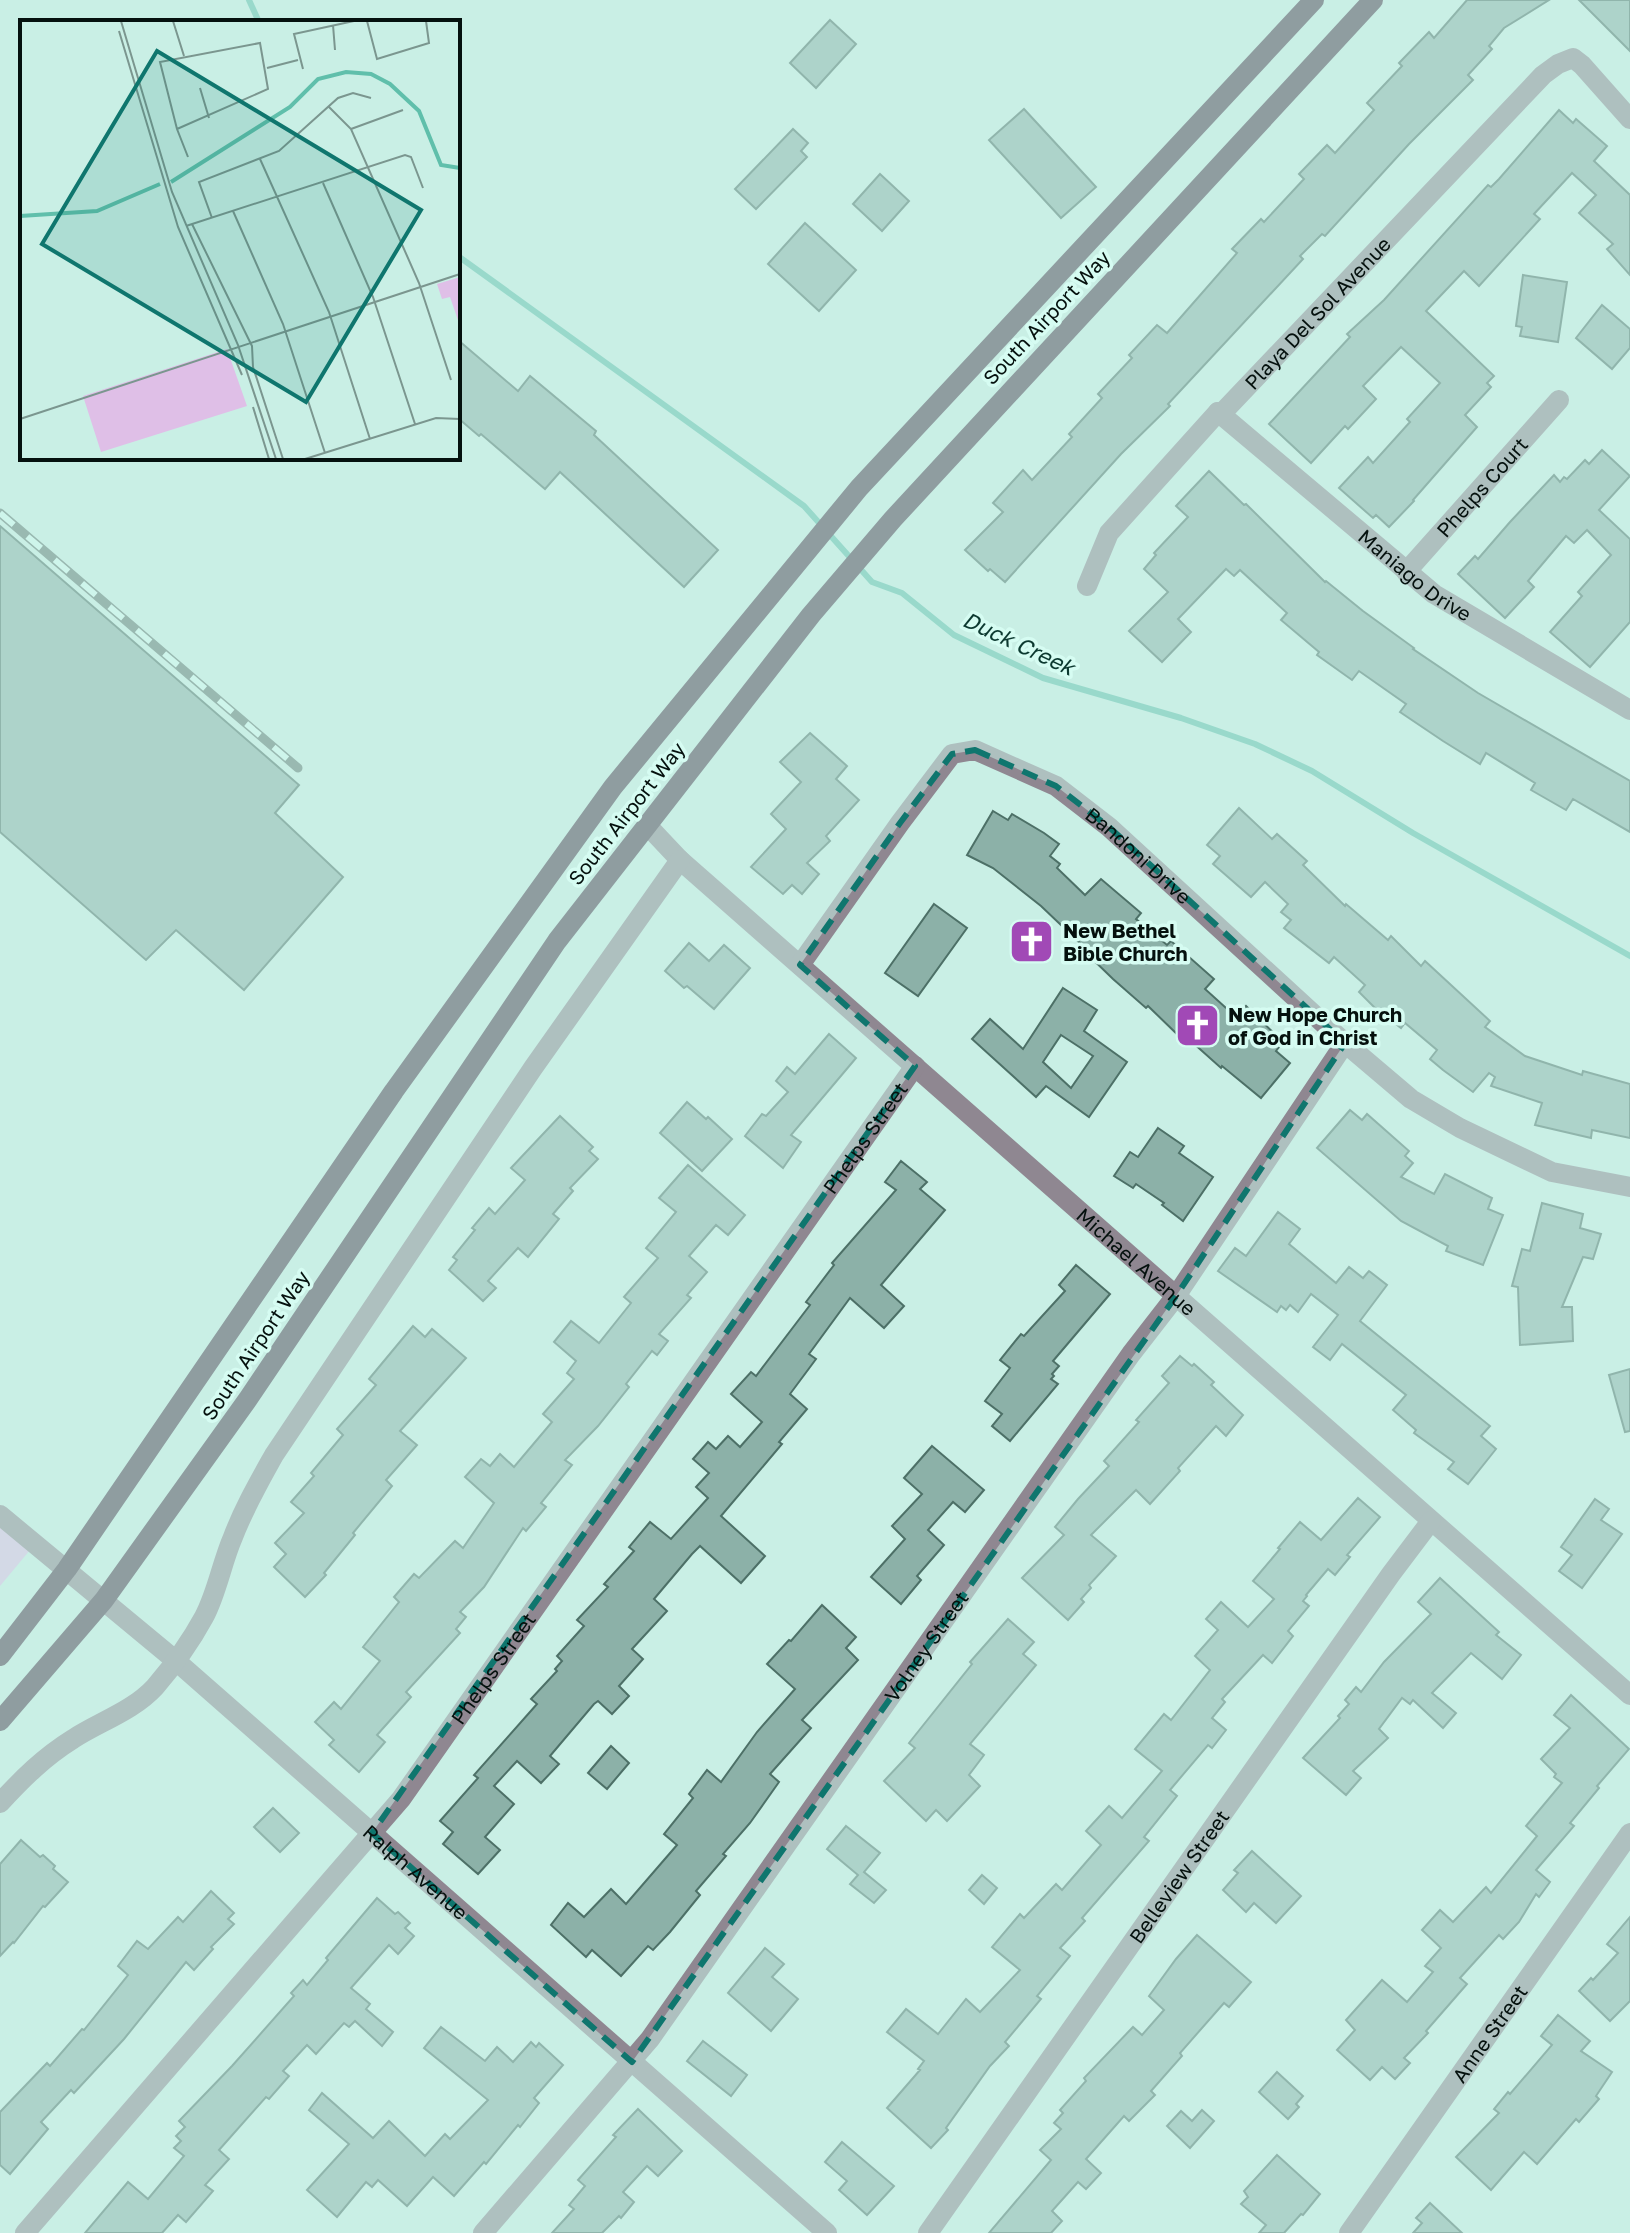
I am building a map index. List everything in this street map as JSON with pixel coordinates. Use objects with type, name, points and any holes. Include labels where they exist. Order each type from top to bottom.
[{"type":"main road","name":"South Airport Way","points":[[0,1656],[67,1569],[385,1104],[604,800],[850,501],[1314,0]]},
{"type":"main road","name":"South Airport Way","points":[[0,1721],[104,1600],[248,1399],[557,941],[811,615],[884,529],[1373,0]]},
{"type":"street","name":"Playa Del Sol Avenue","points":[[1087,586],[1109,533],[1218,412],[1223,412],[1543,75],[1573,58],[1630,119]]},
{"type":"street","name":"Phelps Court","points":[[1406,572],[1559,400]]},
{"type":"street","name":"Maniago Drive","points":[[1218,412],[1434,594],[1626,700]]},
{"type":"street","name":"Bandoni Drive","points":[[800,965],[952,754],[975,750],[1056,786],[1109,827],[1345,1043],[1411,1099],[1460,1128],[1552,1172],[1630,1187]]},
{"type":"street","name":"Michael Avenue","points":[[647,825],[680,860],[1630,1695]]},
{"type":"street","points":[[0,1803],[25,1775],[49,1755],[131,1706],[153,1689],[175,1660],[205,1615],[232,1539],[274,1455],[533,1068],[680,860]]},
{"type":"street","name":"Volney Street","points":[[483,2233],[632,2062],[668,2013],[1131,1354],[1176,1296],[1345,1043]]},
{"type":"street","name":"Phelps Street","points":[[25,2233],[410,1786],[915,1066]]},
{"type":"street","name":"Ralph Avenue","points":[[0,1515],[175,1660],[827,2233]]},
{"type":"street","name":"Belleview Street","points":[[928,2233],[1431,1521]]},
{"type":"street","name":"Anne Street","points":[[1349,2233],[1630,1833]]},
{"type":"highlighted area","points":[[975,750],[1056,786],[1109,827],[1345,1043],[1176,1296],[632,2062],[372,1833],[915,1066],[800,965],[900,823],[952,754]]},
{"type":"shaded area","points":[[0,1514],[35,1544],[0,1586]]},
{"type":"building","points":[[1467,0],[1549,0],[1504,28],[1489,46],[1492,49],[1468,75],[1473,80],[1325,236],[1322,234],[1300,256],[1303,259],[1168,404],[1170,406],[1121,454],[1005,582],[990,569],[988,571],[965,550],[1003,512],[993,503],[1023,470],[1032,480],[1072,437],[1069,434],[1102,398],[1098,394],[1132,358],[1129,355],[1157,325],[1167,333],[1237,253],[1232,249],[1261,219],[1264,222],[1304,179],[1299,174],[1327,145],[1335,153],[1374,110],[1367,103],[1402,66],[1399,63],[1429,32],[1434,38]]},
{"type":"building","points":[[1579,0],[1630,0],[1630,51]]},
{"type":"building","points":[[830,20],[856,44],[816,88],[790,63]]},
{"type":"building","points":[[1024,109],[1096,187],[1061,218],[989,140]]},
{"type":"building","points":[[1559,110],[1573,123],[1576,119],[1607,146],[1594,161],[1630,195],[1630,275],[1607,249],[1613,244],[1579,213],[1596,195],[1572,173],[1534,214],[1540,219],[1479,286],[1464,271],[1426,311],[1494,376],[1487,383],[1491,387],[1465,415],[1477,427],[1389,527],[1376,515],[1373,518],[1339,488],[1368,457],[1373,463],[1440,383],[1401,347],[1363,386],[1376,399],[1348,429],[1345,426],[1311,463],[1269,424],[1350,337],[1347,334],[1384,300],[1488,185],[1491,187],[1499,179]]},
{"type":"building","points":[[793,129],[808,143],[801,151],[807,157],[756,209],[735,189]]},
{"type":"building","points":[[880,174],[909,201],[882,231],[853,204]]},
{"type":"building","points":[[805,223],[856,270],[819,311],[768,264]]},
{"type":"building","points":[[1523,275],[1567,282],[1558,342],[1520,336],[1522,327],[1516,326]]},
{"type":"building","points":[[1602,305],[1630,329],[1630,348],[1612,369],[1576,338]]},
{"type":"building","points":[[460,342],[518,391],[530,376],[596,431],[594,435],[718,550],[684,587],[560,472],[545,489],[481,434],[479,436],[460,420]]},
{"type":"building","points":[[1602,450],[1630,476],[1599,510],[1630,539],[1630,622],[1590,667],[1550,632],[1582,596],[1578,592],[1611,555],[1587,530],[1574,543],[1566,536],[1528,581],[1534,587],[1505,618],[1458,574],[1475,556],[1478,559],[1554,475],[1560,482],[1564,477],[1567,479],[1585,460],[1589,464]]},
{"type":"building","points":[[1209,471],[1325,582],[1413,649],[1478,693],[1630,781],[1630,832],[1573,799],[1566,810],[1531,790],[1535,783],[1486,753],[1480,764],[1400,712],[1406,704],[1359,671],[1352,680],[1317,655],[1319,652],[1281,620],[1287,613],[1240,570],[1234,576],[1226,569],[1178,619],[1191,632],[1162,662],[1129,631],[1168,592],[1144,569],[1156,555],[1154,553],[1188,517],[1176,506]]},
{"type":"building","points":[[0,526],[299,785],[275,813],[343,877],[244,990],[176,930],[146,960],[0,832]]},
{"type":"building","points":[[810,733],[847,766],[836,779],[859,800],[826,836],[830,841],[807,863],[819,874],[802,894],[792,885],[783,894],[751,867],[786,829],[771,814],[801,782],[780,762]]},
{"type":"building","points":[[1239,808],[1272,839],[1277,834],[1307,861],[1303,865],[1345,906],[1388,940],[1391,936],[1421,966],[1425,961],[1490,1021],[1485,1027],[1525,1056],[1582,1075],[1583,1071],[1630,1084],[1630,1138],[1592,1130],[1591,1138],[1535,1125],[1542,1103],[1491,1086],[1495,1077],[1489,1073],[1473,1092],[1443,1070],[1430,1059],[1437,1050],[1405,1023],[1401,1028],[1374,1007],[1359,992],[1365,985],[1334,957],[1329,963],[1284,928],[1291,920],[1281,912],[1288,904],[1265,882],[1251,897],[1213,864],[1220,856],[1207,845]]},
{"type":"building","points":[[993,811],[1008,820],[1012,814],[1059,844],[1050,856],[1060,864],[1057,868],[1085,895],[1101,879],[1141,913],[1136,919],[1167,945],[1171,941],[1214,979],[1205,989],[1236,1017],[1246,1006],[1283,1042],[1276,1051],[1290,1063],[1261,1098],[1183,1034],[1180,1037],[1148,1006],[1146,1008],[1041,906],[993,868],[967,855]]},
{"type":"building","points":[[934,904],[967,928],[918,996],[885,973]]},
{"type":"building","points":[[689,943],[709,961],[724,945],[750,968],[714,1009],[665,971]]},
{"type":"building","points":[[1063,988],[1097,1010],[1084,1031],[1127,1062],[1089,1117],[1046,1086],[1036,1097],[972,1039],[990,1019],[1023,1049]],"holes":[[[1061,1035],[1093,1056],[1071,1088],[1043,1062]]]},
{"type":"building","points":[[829,1034],[856,1058],[791,1135],[801,1142],[783,1168],[745,1136],[762,1114],[766,1116],[788,1092],[776,1081],[787,1067],[795,1074]]},
{"type":"building","points":[[687,1102],[732,1139],[702,1171],[660,1133]]},
{"type":"building","points":[[1350,1110],[1362,1120],[1367,1114],[1409,1151],[1405,1156],[1413,1163],[1401,1177],[1434,1194],[1445,1174],[1492,1198],[1488,1209],[1503,1215],[1483,1265],[1446,1251],[1448,1246],[1401,1221],[1317,1148]]},
{"type":"building","points":[[560,1116],[593,1147],[589,1151],[598,1159],[570,1188],[573,1191],[553,1214],[559,1219],[528,1257],[518,1248],[488,1281],[496,1288],[483,1301],[449,1270],[457,1260],[453,1257],[489,1208],[495,1214],[525,1180],[511,1168]]},
{"type":"building","points":[[1158,1128],[1184,1146],[1179,1153],[1213,1177],[1183,1221],[1136,1184],[1133,1188],[1114,1176],[1130,1152],[1138,1157]]},
{"type":"building","points":[[901,1161],[927,1182],[920,1189],[945,1210],[881,1285],[904,1306],[884,1328],[850,1298],[809,1354],[816,1359],[790,1394],[807,1409],[779,1442],[782,1444],[721,1516],[765,1556],[741,1583],[700,1546],[692,1554],[654,1599],[667,1611],[632,1649],[643,1659],[619,1686],[629,1696],[612,1714],[598,1701],[594,1704],[550,1756],[559,1764],[541,1783],[517,1761],[494,1786],[514,1804],[485,1837],[500,1850],[478,1874],[443,1844],[453,1832],[440,1821],[478,1778],[474,1775],[537,1704],[531,1699],[557,1671],[555,1669],[562,1661],[557,1656],[584,1626],[577,1620],[608,1587],[604,1584],[634,1551],[629,1547],[650,1522],[671,1539],[708,1498],[696,1487],[709,1473],[693,1459],[708,1442],[716,1449],[728,1436],[740,1447],[762,1422],[731,1394],[751,1372],[756,1376],[810,1305],[806,1302],[834,1265],[832,1263],[896,1190],[885,1182]]},
{"type":"building","points":[[688,1165],[745,1215],[728,1235],[716,1225],[689,1256],[707,1272],[687,1295],[691,1298],[659,1334],[668,1341],[657,1355],[652,1351],[598,1426],[565,1460],[572,1465],[541,1503],[546,1507],[526,1531],[523,1528],[484,1587],[460,1612],[466,1617],[456,1629],[460,1633],[406,1692],[411,1697],[377,1735],[385,1742],[359,1772],[329,1745],[334,1740],[315,1722],[334,1702],[341,1709],[380,1661],[363,1647],[399,1602],[394,1597],[414,1574],[419,1578],[455,1541],[463,1548],[494,1503],[465,1477],[481,1459],[490,1466],[500,1454],[514,1467],[552,1422],[543,1414],[574,1379],[567,1373],[576,1361],[554,1342],[571,1321],[599,1343],[631,1303],[624,1297],[658,1258],[646,1248],[676,1212],[659,1198]]},
{"type":"building","points":[[1542,1203],[1583,1214],[1580,1228],[1601,1234],[1593,1259],[1583,1257],[1562,1307],[1572,1307],[1573,1341],[1520,1345],[1518,1287],[1512,1286],[1522,1249],[1530,1251]]},
{"type":"building","points":[[1278,1212],[1300,1229],[1289,1244],[1336,1283],[1349,1267],[1363,1278],[1369,1271],[1387,1285],[1360,1321],[1490,1426],[1481,1436],[1496,1449],[1468,1484],[1448,1469],[1454,1462],[1414,1433],[1416,1430],[1393,1410],[1406,1395],[1342,1344],[1330,1360],[1313,1347],[1338,1315],[1311,1294],[1298,1312],[1290,1305],[1286,1310],[1281,1306],[1277,1312],[1218,1271],[1235,1248],[1246,1256]]},
{"type":"building","points":[[1076,1265],[1110,1294],[1053,1361],[1059,1366],[1051,1379],[1058,1384],[1010,1441],[992,1426],[1002,1414],[985,1401],[1010,1368],[1000,1360],[1021,1334],[1024,1336],[1065,1291],[1059,1285]]},
{"type":"building","points":[[413,1326],[425,1337],[432,1329],[466,1358],[400,1431],[417,1445],[386,1480],[392,1486],[353,1533],[355,1535],[324,1573],[326,1575],[305,1597],[274,1567],[286,1554],[275,1543],[304,1513],[291,1502],[343,1435],[337,1429],[376,1385],[369,1379]]},
{"type":"building","points":[[1180,1356],[1214,1382],[1211,1385],[1243,1415],[1226,1436],[1216,1426],[1150,1504],[1136,1490],[1091,1535],[1116,1556],[1089,1585],[1091,1588],[1081,1599],[1084,1602],[1068,1620],[1022,1578],[1064,1535],[1055,1527],[1109,1466],[1104,1461],[1169,1383],[1162,1376]]},
{"type":"building","points":[[1630,1369],[1630,1431],[1625,1432],[1609,1375]]},
{"type":"building","points":[[932,1446],[984,1490],[965,1512],[953,1502],[928,1530],[944,1545],[917,1576],[921,1580],[901,1604],[871,1577],[905,1539],[892,1526],[922,1494],[904,1478]]},
{"type":"building","points":[[1358,1498],[1380,1517],[1347,1555],[1350,1557],[1335,1575],[1328,1569],[1306,1595],[1303,1601],[1309,1606],[1288,1631],[1293,1636],[1272,1663],[1263,1655],[1222,1699],[1225,1702],[1212,1718],[1226,1730],[1212,1748],[1208,1745],[1170,1790],[1177,1796],[1144,1837],[1149,1841],[1060,1948],[1070,1956],[1037,1996],[1041,1999],[1005,2042],[1009,2046],[990,2066],[946,2128],[948,2130],[931,2148],[887,2108],[920,2070],[924,2061],[887,2032],[906,2009],[938,2034],[966,1999],[980,2012],[1020,1970],[992,1947],[1020,1914],[1024,1918],[1056,1884],[1062,1890],[1101,1845],[1086,1831],[1109,1806],[1122,1818],[1162,1771],[1135,1749],[1164,1714],[1171,1720],[1210,1670],[1195,1656],[1218,1630],[1206,1619],[1221,1602],[1248,1627],[1274,1599],[1253,1581],[1300,1522],[1321,1540]]},
{"type":"building","points":[[1595,1499],[1609,1509],[1601,1520],[1622,1534],[1582,1588],[1559,1571],[1572,1555],[1561,1547]]},
{"type":"building","points":[[1440,1578],[1499,1632],[1496,1635],[1521,1655],[1502,1679],[1471,1653],[1432,1693],[1456,1713],[1443,1728],[1413,1700],[1410,1704],[1402,1698],[1379,1729],[1388,1738],[1353,1771],[1361,1778],[1346,1795],[1303,1758],[1340,1718],[1338,1716],[1349,1704],[1345,1700],[1356,1687],[1361,1692],[1384,1662],[1431,1614],[1418,1602]]},
{"type":"building","points":[[822,1605],[856,1637],[846,1648],[858,1660],[802,1720],[811,1728],[770,1774],[779,1782],[723,1854],[726,1856],[696,1891],[700,1895],[653,1950],[648,1946],[621,1976],[592,1950],[586,1957],[551,1925],[568,1903],[584,1917],[611,1889],[626,1904],[677,1845],[664,1834],[693,1798],[689,1794],[707,1770],[721,1782],[757,1732],[795,1689],[767,1664]]},
{"type":"building","points":[[1008,1619],[1034,1642],[1023,1654],[1036,1665],[970,1744],[984,1755],[969,1775],[980,1786],[947,1821],[936,1810],[926,1821],[884,1781],[915,1748],[909,1743],[972,1664],[970,1662]]},
{"type":"building","points":[[1571,1695],[1629,1749],[1570,1823],[1574,1826],[1536,1870],[1550,1882],[1539,1897],[1536,1894],[1519,1922],[1503,1939],[1499,1935],[1460,1978],[1467,1984],[1404,2058],[1410,2063],[1395,2079],[1382,2067],[1370,2080],[1337,2050],[1355,2030],[1346,2020],[1382,1980],[1407,2002],[1433,1972],[1425,1966],[1441,1948],[1422,1930],[1440,1910],[1453,1922],[1486,1887],[1491,1893],[1537,1836],[1526,1826],[1562,1783],[1541,1759],[1570,1728],[1554,1715]]},
{"type":"building","points":[[611,1746],[629,1763],[607,1789],[588,1773]]},
{"type":"building","points":[[273,1808],[299,1833],[280,1852],[254,1827]]},
{"type":"building","points":[[846,1826],[880,1853],[864,1872],[886,1890],[874,1903],[850,1884],[858,1875],[827,1849]]},
{"type":"building","points":[[21,1840],[40,1857],[43,1855],[68,1882],[0,1956],[0,1864]]},
{"type":"building","points":[[1252,1851],[1301,1896],[1276,1923],[1254,1903],[1246,1912],[1223,1890],[1238,1873],[1234,1870]]},
{"type":"building","points":[[982,1875],[997,1888],[984,1904],[969,1890]]},
{"type":"building","points":[[211,1891],[234,1913],[228,1919],[234,1924],[194,1970],[186,1962],[124,2039],[74,2093],[71,2090],[41,2122],[48,2129],[10,2174],[0,2165],[0,2112],[84,2030],[128,1975],[118,1966],[137,1941],[148,1949],[178,1917],[183,1922]]},
{"type":"building","points":[[377,1898],[410,1923],[405,1928],[414,1936],[398,1954],[389,1945],[351,1988],[370,2004],[366,2009],[393,2032],[382,2046],[355,2021],[349,2027],[344,2023],[316,2054],[307,2045],[283,2071],[289,2076],[219,2150],[229,2159],[205,2185],[213,2191],[186,2222],[178,2215],[162,2233],[85,2233],[128,2182],[148,2199],[184,2156],[174,2148],[181,2141],[176,2136],[185,2127],[179,2121],[294,1996],[291,1993],[303,1980],[307,1985]]},
{"type":"building","points":[[1630,1917],[1630,2001],[1610,2021],[1579,1991],[1618,1953],[1607,1944]]},
{"type":"building","points":[[1197,1935],[1251,1982],[1229,2007],[1224,2003],[1180,2053],[1182,2056],[1151,2091],[1155,2095],[1129,2121],[1124,2116],[1086,2159],[1101,2173],[1086,2189],[1078,2182],[1052,2211],[1062,2221],[1051,2233],[989,2233],[1051,2160],[1040,2150],[1061,2129],[1054,2123],[1063,2113],[1060,2110],[1086,2081],[1084,2078],[1133,2027],[1142,2035],[1164,2010],[1149,1996]]},
{"type":"building","points":[[765,1948],[784,1964],[772,1977],[798,1999],[771,2031],[728,1993]]},
{"type":"building","points":[[1558,2015],[1590,2041],[1581,2051],[1612,2072],[1596,2096],[1599,2099],[1579,2122],[1576,2119],[1537,2164],[1524,2152],[1491,2190],[1456,2157],[1499,2113],[1494,2109],[1552,2045],[1541,2036]]},
{"type":"building","points":[[441,2027],[485,2061],[497,2047],[513,2062],[531,2042],[536,2047],[539,2043],[563,2065],[534,2098],[539,2103],[520,2127],[518,2125],[454,2196],[433,2177],[407,2206],[378,2180],[372,2187],[366,2182],[337,2217],[307,2190],[349,2144],[309,2110],[322,2093],[373,2138],[389,2121],[425,2156],[445,2134],[450,2139],[488,2100],[424,2048]]},
{"type":"building","points":[[703,2041],[747,2075],[731,2096],[687,2061]]},
{"type":"building","points":[[1277,2072],[1303,2096],[1296,2104],[1299,2107],[1288,2119],[1259,2092]]},
{"type":"building","points":[[638,2109],[682,2151],[658,2176],[647,2166],[623,2192],[634,2202],[621,2218],[619,2216],[602,2233],[552,2233],[574,2209],[569,2205],[585,2186],[578,2180]]},
{"type":"building","points":[[1202,2110],[1214,2121],[1190,2148],[1167,2126],[1181,2111],[1192,2121]]},
{"type":"building","points":[[842,2142],[894,2186],[867,2215],[839,2190],[847,2181],[825,2162]]},
{"type":"building","points":[[1277,2155],[1320,2194],[1284,2233],[1259,2233],[1266,2225],[1241,2204],[1248,2197],[1244,2191]]},
{"type":"building","points":[[1430,2203],[1462,2233],[1413,2233],[1422,2223],[1416,2218]]},
{"type":"waterway","name":"Duck Creek","points":[[249,0],[258,20]]},
{"type":"waterway","name":"Duck Creek","points":[[460,257],[804,506],[872,582],[902,593],[954,635],[1043,678],[1181,718],[1255,744],[1312,771],[1413,833],[1630,956]]},
{"type":"railway","points":[[0,513],[298,768]]},
{"type":"place","name":"New Bethel Bible Church","points":[[1032,942]]},
{"type":"place","name":"New Hope Church of God in Christ","points":[[1197,1025]]}]
